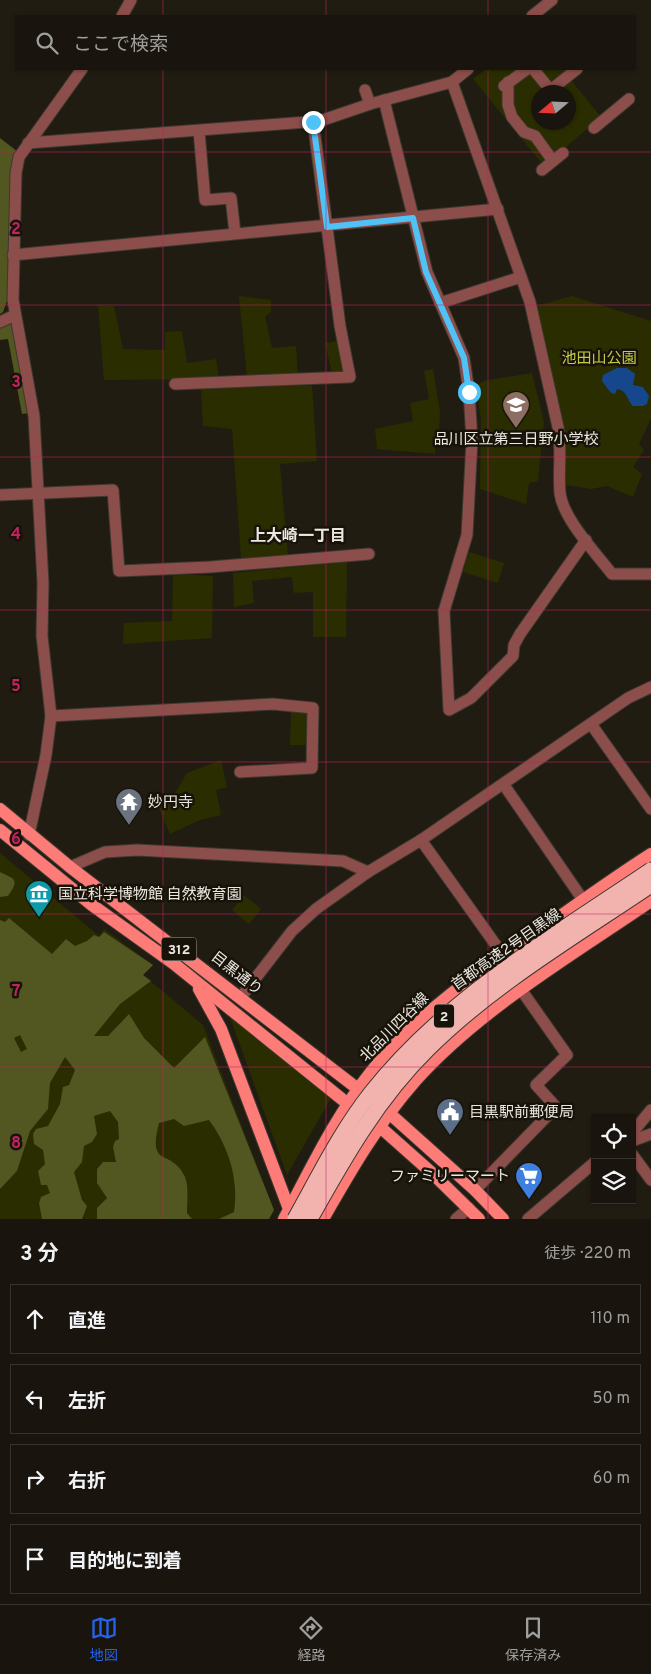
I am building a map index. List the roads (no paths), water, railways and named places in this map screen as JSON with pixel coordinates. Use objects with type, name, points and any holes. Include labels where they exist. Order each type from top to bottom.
[{"type":"highway","name":"首都高速2号目黒線","points":[[289,1216],[370,1094],[419,1038],[480,987],[651,870]]},
{"type":"highway","name":"首都高速2号目黒線","points":[[310,1219],[357,1136],[380,1104],[428,1049],[488,999],[651,886]]},
{"type":"main road","name":"目黒通り","points":[[0,809],[29,835],[240,996],[358,1089]]},
{"type":"main road","name":"312","points":[[0,830],[92,905],[173,963],[348,1104]]},
{"type":"main road","name":"北品川四谷線","points":[[289,1216],[348,1104],[358,1089],[377,1065],[417,1024],[458,988],[503,955],[651,854]]},
{"type":"main road","points":[[323,1219],[379,1126],[417,1079],[448,1048],[485,1016],[651,900]]},
{"type":"main road","name":"312","points":[[173,963],[197,985],[221,1029],[289,1216]]},
{"type":"main road","points":[[389,1113],[475,1190],[503,1219]]},
{"type":"main road","points":[[379,1126],[479,1219]]},
{"type":"street","points":[[123,15],[132,0]]},
{"type":"street","points":[[533,15],[552,0]]},
{"type":"street","points":[[29,835],[46,755],[51,716],[42,636],[43,583],[34,416],[15,315],[13,255],[16,173],[19,156],[81,70]]},
{"type":"street","points":[[28,143],[313,122],[370,104],[452,82],[467,70]]},
{"type":"street","points":[[529,70],[506,84],[508,105],[512,117],[524,132],[535,136],[553,161]]},
{"type":"street","points":[[532,70],[544,85]]},
{"type":"street","points":[[558,85],[576,70]]},
{"type":"street","points":[[452,82],[530,302],[561,444],[561,497],[568,515],[612,574],[651,574]]},
{"type":"street","points":[[365,90],[370,104]]},
{"type":"street","points":[[594,128],[629,99]]},
{"type":"street","points":[[384,100],[426,272],[464,358],[472,440],[468,535],[444,611],[449,710],[471,698],[513,656],[514,645],[520,634],[586,540]]},
{"type":"street","points":[[175,384],[350,377],[340,326],[313,122]]},
{"type":"street","points":[[199,131],[205,200],[231,198],[235,233]]},
{"type":"street","points":[[542,146],[552,139]]},
{"type":"street","points":[[542,170],[563,153]]},
{"type":"street","points":[[13,255],[235,233],[327,227],[498,209]]},
{"type":"street","points":[[440,303],[521,277]]},
{"type":"street","points":[[0,322],[15,315]]},
{"type":"street","points":[[0,495],[113,490],[119,571],[210,567],[369,554]]},
{"type":"street","points":[[240,996],[292,931],[316,909],[368,872],[421,840],[504,784],[628,698],[651,687]]},
{"type":"street","points":[[51,716],[273,704],[313,708],[312,768],[240,772]]},
{"type":"street","points":[[591,724],[651,810]]},
{"type":"street","points":[[504,784],[583,900]]},
{"type":"street","points":[[421,840],[503,955]]},
{"type":"street","points":[[70,867],[105,852],[137,850],[343,861],[368,872]]},
{"type":"street","points":[[475,1190],[556,1107],[536,1085],[567,1055],[522,991]]},
{"type":"street","points":[[636,1128],[651,1110]]},
{"type":"street","points":[[636,1140],[651,1134]]},
{"type":"street","points":[[636,1159],[651,1180]]},
{"type":"street","points":[[528,1219],[591,1165]]},
{"type":"street","points":[[456,1219],[469,1208]]},
{"type":"water","points":[[617,368],[627,368],[635,374],[633,385],[643,387],[649,396],[647,404],[633,406],[621,390],[617,389],[615,394],[611,393],[602,381],[603,375]]},
{"type":"place","name":"品川区立第三日野小学校","points":[[516,429]]},
{"type":"place","name":"妙円寺","points":[[129,826]]},
{"type":"place","name":"国立科学博物館 自然教育園","points":[[39,918]]},
{"type":"place","name":"目黒駅前郵便局","points":[[450,1136]]},
{"type":"place","name":"ファミリーマート","points":[[529,1200]]},
{"type":"district","name":"上大崎一丁目","points":[[298,535]]},
{"type":"park label","name":"池田山公園","points":[[599,358]]}]
